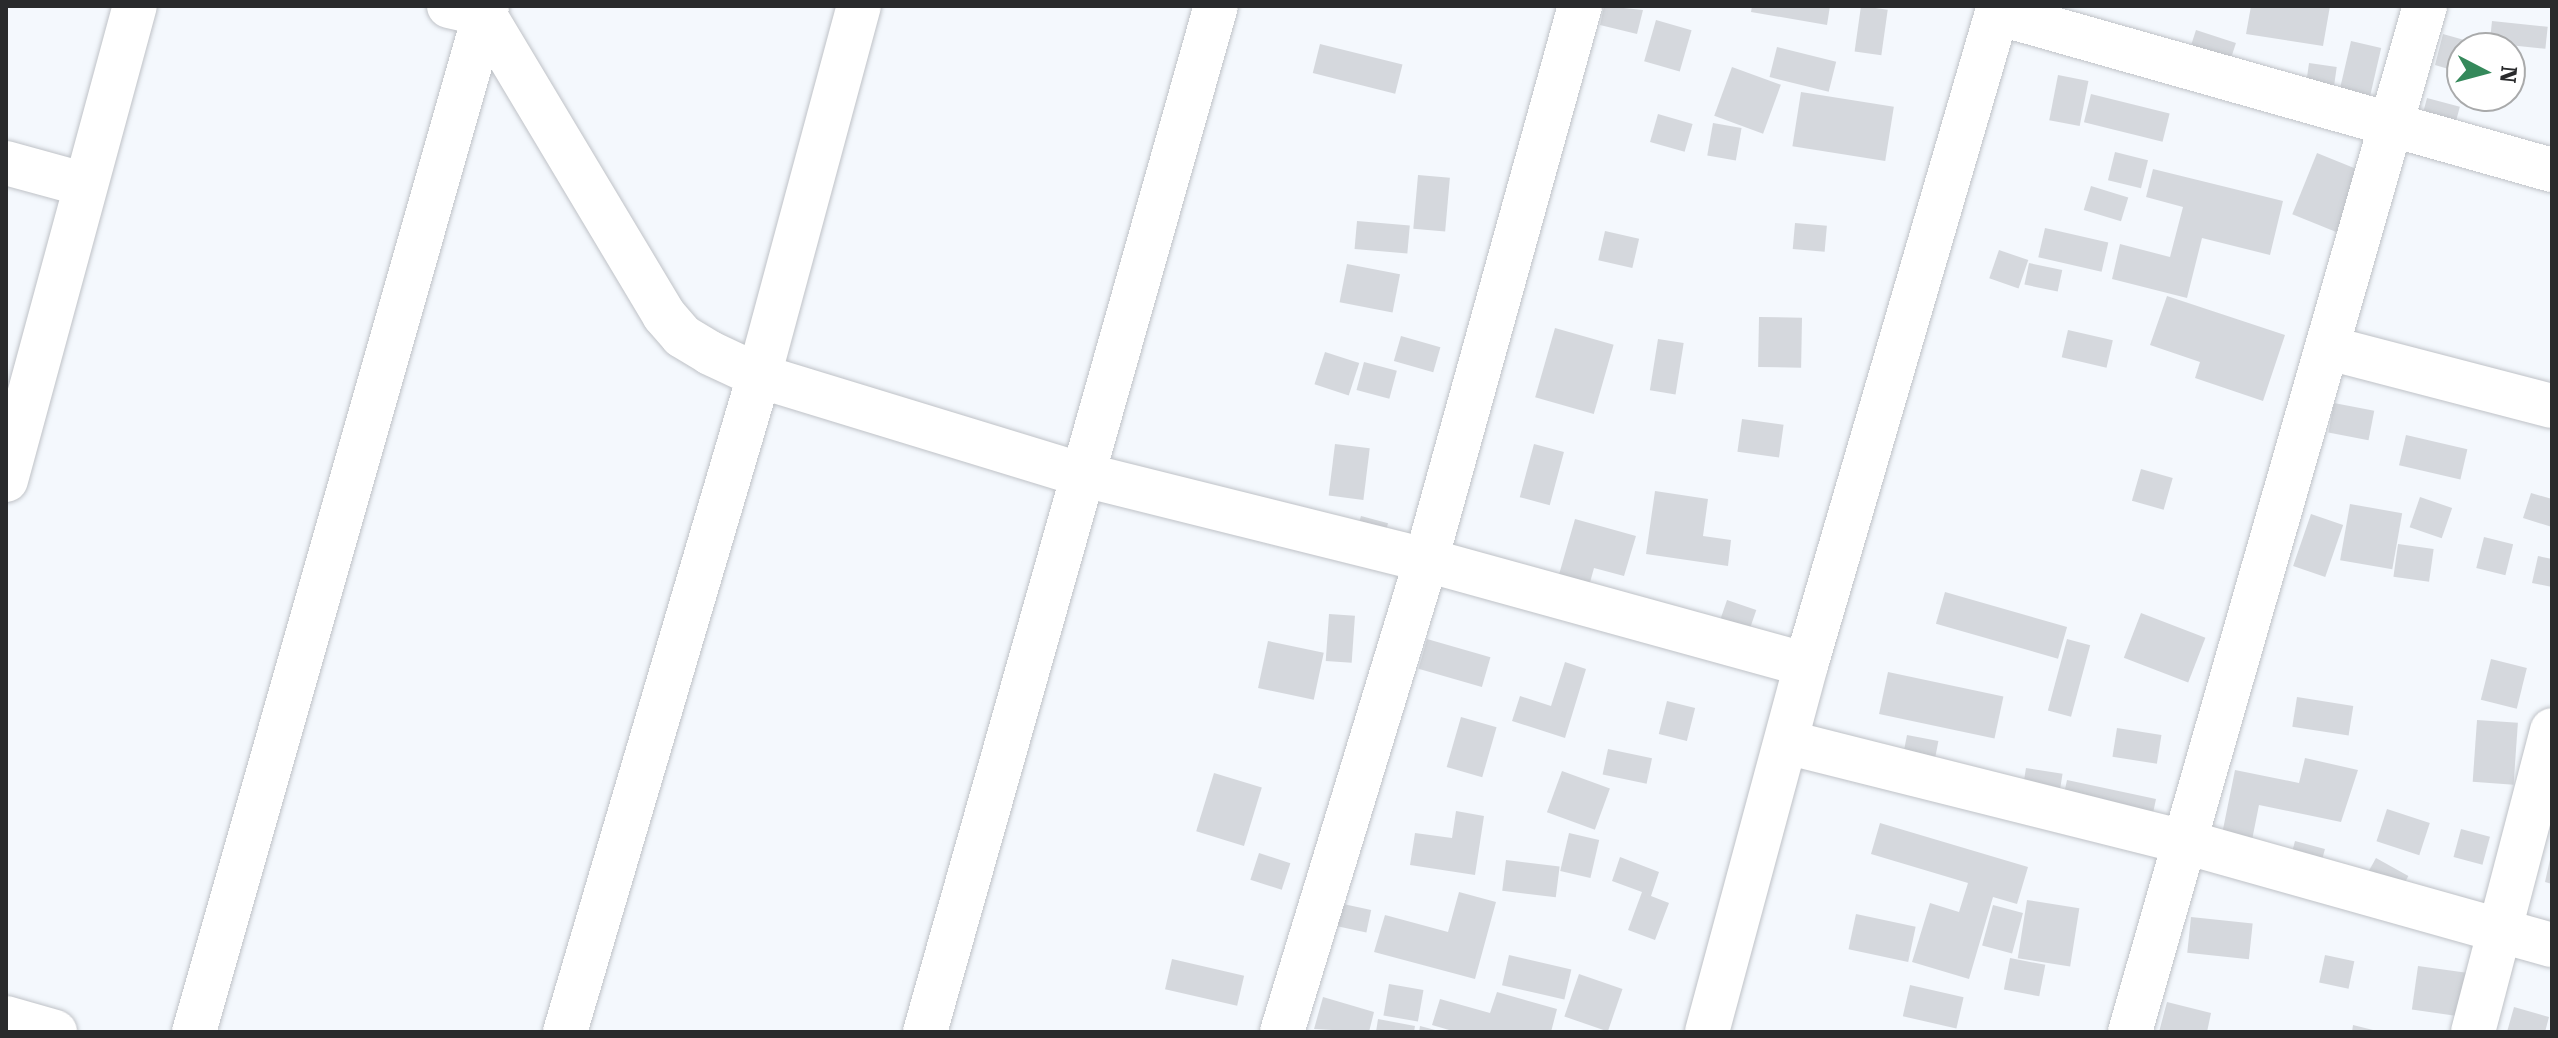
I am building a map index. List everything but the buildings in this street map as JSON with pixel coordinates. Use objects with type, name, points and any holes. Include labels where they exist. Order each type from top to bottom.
[{"type":"street","points":[[6,480],[83,184],[135,6]]},
{"type":"street","points":[[565,1032],[759,376],[859,6]]},
{"type":"street","points":[[925,1032],[1080,474],[1216,6]]},
{"type":"street","points":[[1282,1032],[1426,560],[1580,6]]},
{"type":"street","points":[[2130,1032],[2425,6]]},
{"type":"street","points":[[473,9],[664,315],[682,336],[759,376],[1080,474],[1426,560],[1806,665]]},
{"type":"street","points":[[194,1032],[473,9]]},
{"type":"street","points":[[1707,1032],[1806,665],[1998,9],[2390,126],[2552,170]]},
{"type":"street","points":[[6,163],[83,184]]},
{"type":"street","points":[[2329,348],[2552,406]]},
{"type":"street","points":[[2473,1032],[2552,730]]},
{"type":"street","points":[[1786,742],[2185,842],[2552,945]]},
{"type":"street","points":[[6,1018],[55,1032]]}]
